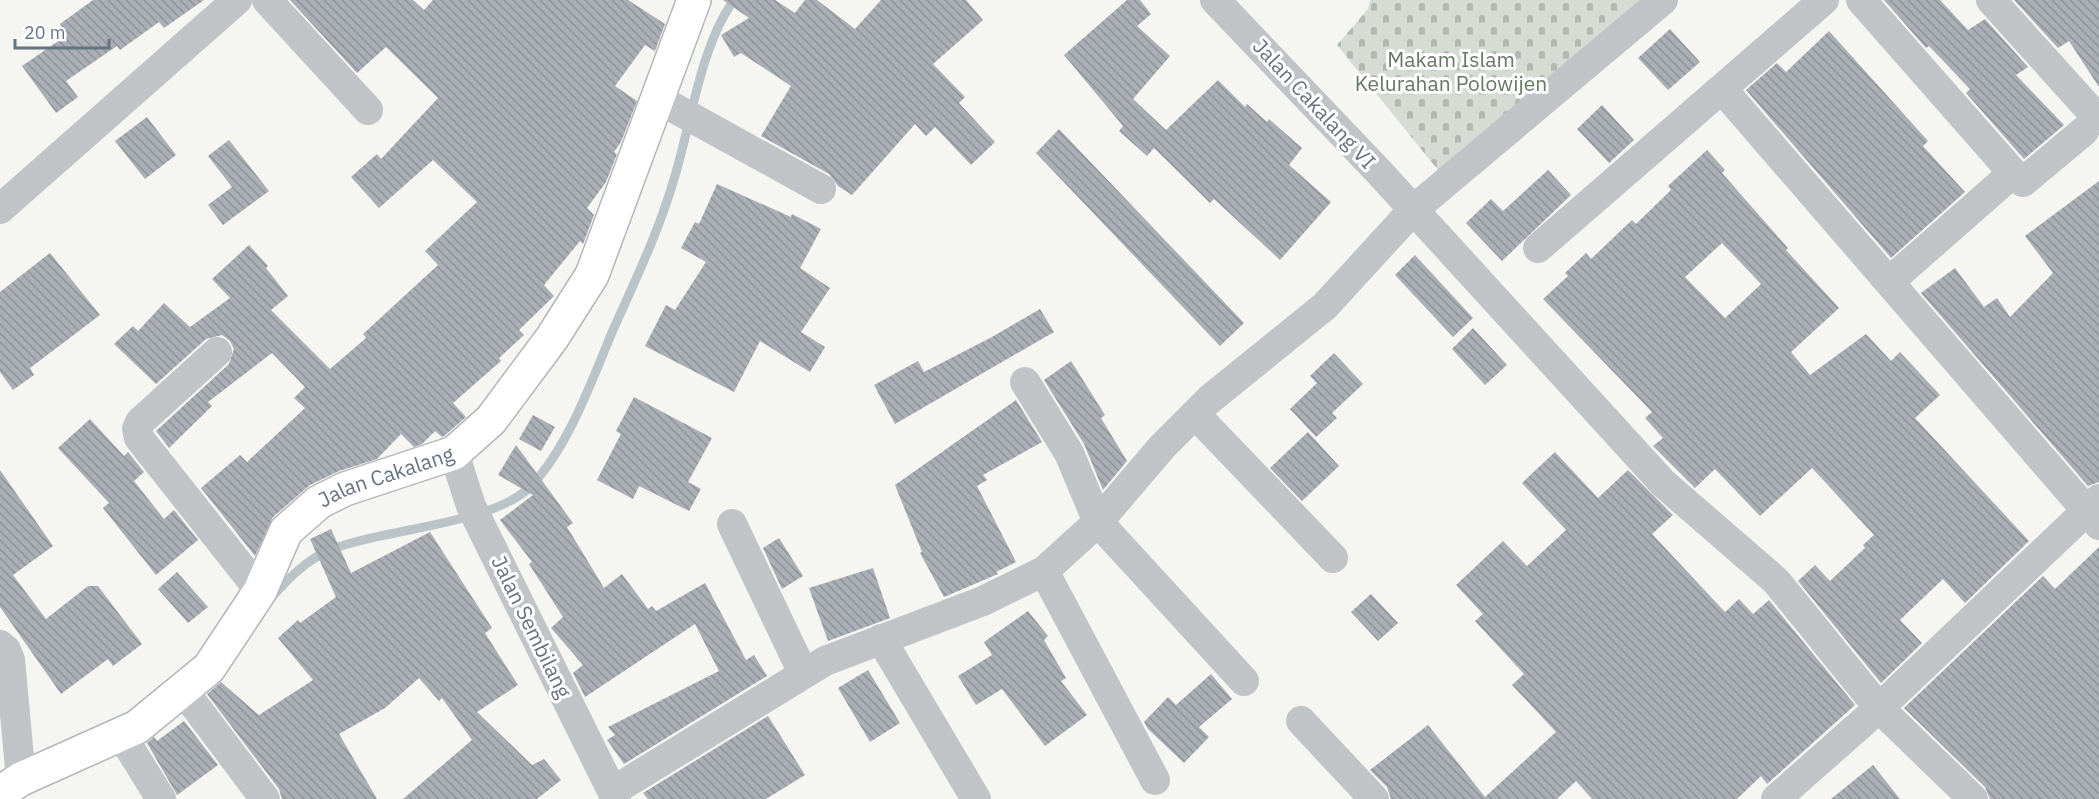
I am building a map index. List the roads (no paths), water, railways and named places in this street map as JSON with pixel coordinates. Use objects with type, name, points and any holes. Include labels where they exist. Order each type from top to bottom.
[{"type":"street","points":[[267,0],[368,110]]},
{"type":"street","name":"Jalan Cakalang","points":[[7,792],[129,747],[189,697],[260,591],[286,531],[319,502],[345,489],[454,453],[491,420],[552,338],[592,275],[678,111],[694,0]]},
{"type":"street","name":"Jalan Cakalang VI","points":[[1215,0],[1413,210],[1663,483],[1776,581],[1879,708],[1973,799]]},
{"type":"street","points":[[615,795],[803,673],[846,652],[982,601],[1044,570],[1098,522],[1195,414],[1232,379],[1325,306],[1413,210],[1663,0]]},
{"type":"street","points":[[1538,248],[1723,90],[1824,0]]},
{"type":"street","points":[[1861,0],[2023,182],[2091,126],[1991,0]]},
{"type":"street","points":[[0,209],[231,2]]},
{"type":"street","points":[[1723,90],[2095,512],[1776,799]]},
{"type":"street","points":[[678,111],[820,189]]},
{"type":"street","points":[[1890,281],[2013,173]]},
{"type":"street","points":[[217,352],[140,422],[137,429],[139,438],[260,591]]},
{"type":"street","points":[[1025,382],[1069,453],[1098,522],[1244,681]]},
{"type":"street","points":[[1195,414],[1333,558]]},
{"type":"street","name":"Jalan Sembilang","points":[[454,453],[474,513],[615,795]]},
{"type":"street","points":[[732,524],[803,673]]},
{"type":"street","points":[[1044,570],[1155,780]]},
{"type":"street","points":[[881,639],[976,799]]},
{"type":"street","points":[[0,645],[6,650],[10,660],[7,792]]},
{"type":"street","points":[[189,697],[265,799]]},
{"type":"street","points":[[1301,721],[1374,799]]},
{"type":"street","points":[[129,747],[161,799]]},
{"type":"waterway","points":[[271,598],[291,577],[321,554],[379,536],[465,518],[491,509],[514,499],[531,486],[545,470],[568,432],[588,391],[654,237],[674,179],[705,63],[722,19],[734,0]]},
{"type":"park label","name":"Makam Islam Kelurahan Polowijen","points":[[1451,72]]}]
